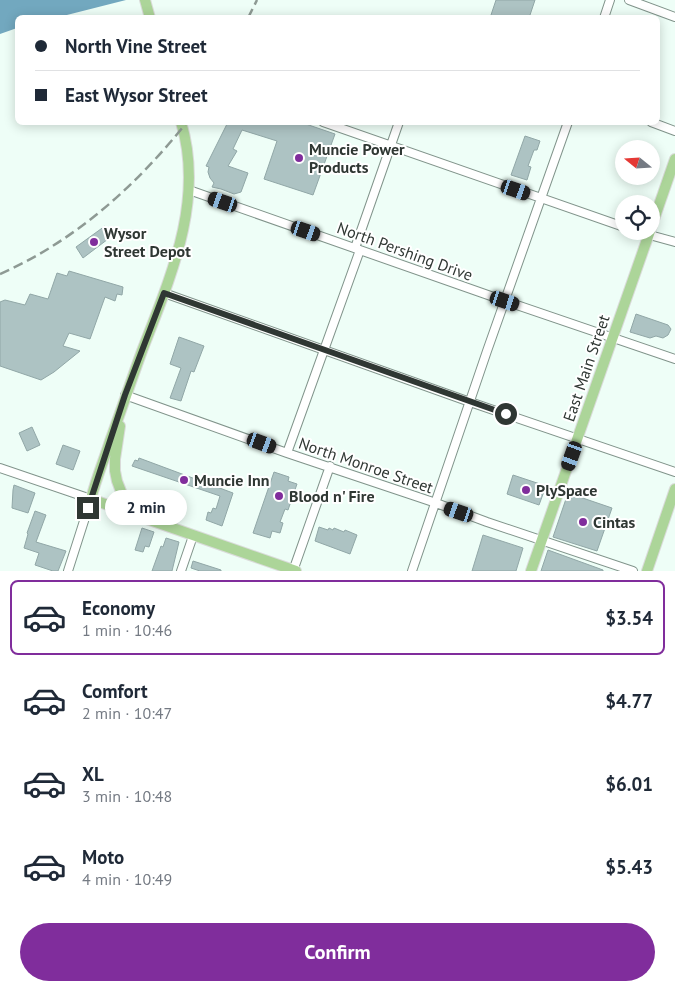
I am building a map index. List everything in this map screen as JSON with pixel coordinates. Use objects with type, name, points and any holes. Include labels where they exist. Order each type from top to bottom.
[{"type":"main road","points":[[145,0],[149,15]]},
{"type":"main road","points":[[182,125],[189,190],[181,241],[164,293],[125,395],[91,499],[294,571]]},
{"type":"main road","name":"East Main Street","points":[[660,203],[675,159]]},
{"type":"main road","name":"East Main Street","points":[[531,571],[647,240]]},
{"type":"main road","points":[[121,410],[115,459],[117,481],[122,494],[144,518]]},
{"type":"main road","points":[[647,571],[675,488]]},
{"type":"street","points":[[605,15],[610,0]]},
{"type":"street","points":[[629,0],[675,17]]},
{"type":"street","points":[[330,125],[615,225]]},
{"type":"street","points":[[287,452],[358,249],[398,125]]},
{"type":"street","points":[[412,571],[567,125]]},
{"type":"street","points":[[659,125],[675,131]]},
{"type":"street","name":"North Pershing Drive","points":[[189,190],[505,301],[675,358]]},
{"type":"street","points":[[660,236],[675,242]]},
{"type":"street","points":[[164,293],[470,402],[675,472]]},
{"type":"street","name":"North Monroe Street","points":[[125,395],[633,571]]},
{"type":"street","points":[[294,571],[330,466]]},
{"type":"street","points":[[0,468],[91,499],[68,571]]},
{"type":"street","points":[[180,571],[193,536]]},
{"type":"water","points":[[0,0],[126,0],[67,15],[15,15],[15,29],[0,34]]},
{"type":"building","points":[[496,0],[535,0],[530,15],[491,15]]},
{"type":"building","name":"Muncie Power Products","points":[[226,125],[309,125],[335,134],[313,195],[264,179],[277,141],[242,130],[233,149],[237,151],[228,166],[248,173],[241,192],[234,194],[212,187],[214,183],[208,172],[209,167],[206,166]]},
{"type":"building","points":[[525,136],[540,141],[537,150],[534,150],[528,166],[531,167],[527,180],[511,175]]},
{"type":"building","name":"Wysor Street Depot","points":[[105,226],[112,236],[83,258],[76,247]]},
{"type":"building","points":[[69,271],[123,287],[122,295],[117,294],[115,301],[105,297],[90,339],[69,333],[63,346],[80,351],[41,380],[0,366],[0,302],[5,300],[25,305],[30,294],[48,299],[57,273],[67,276]]},
{"type":"building","points":[[636,314],[668,325],[671,329],[668,335],[663,338],[656,336],[650,338],[630,332]]},
{"type":"building","points":[[179,337],[204,346],[194,372],[191,371],[181,401],[170,398],[181,368],[170,364]]},
{"type":"building","points":[[32,427],[40,445],[27,451],[19,433]]},
{"type":"building","points":[[63,445],[80,451],[73,470],[56,464]]},
{"type":"building","name":"Muncie Inn","points":[[139,458],[233,493],[222,526],[206,520],[208,512],[211,513],[213,508],[216,509],[220,496],[132,466],[135,460],[138,461]]},
{"type":"building","name":"Blood n' Fire","points":[[274,472],[289,477],[288,481],[297,484],[288,510],[285,509],[280,522],[283,523],[280,533],[272,531],[270,538],[253,533]]},
{"type":"building","name":"PlySpace","points":[[513,475],[546,486],[539,505],[507,494]]},
{"type":"building","points":[[14,485],[35,493],[28,513],[12,508]]},
{"type":"building","name":"Cintas","points":[[568,493],[612,508],[597,551],[553,537]]},
{"type":"building","points":[[35,511],[46,515],[36,542],[66,551],[58,571],[35,565],[39,553],[24,548]]},
{"type":"building","points":[[319,527],[328,530],[329,528],[333,530],[334,528],[344,532],[345,530],[357,535],[350,554],[315,541]]},
{"type":"building","points":[[142,528],[154,532],[149,547],[145,546],[143,552],[135,550]]},
{"type":"building","points":[[483,535],[523,548],[516,571],[472,571]]},
{"type":"building","points":[[166,538],[179,542],[172,571],[152,571],[161,546],[163,547]]},
{"type":"building","points":[[548,550],[603,570],[603,571],[541,571]]},
{"type":"building","points":[[193,561],[221,571],[200,571],[191,568]]},
{"type":"railway","points":[[250,15],[257,0]]},
{"type":"railway","points":[[0,274],[54,245],[102,210],[147,168],[184,125]]},
{"type":"place","name":"Muncie Power Products","points":[[299,158]]},
{"type":"place","name":"Wysor Street Depot","points":[[94,242]]},
{"type":"place","name":"Muncie Inn","points":[[184,480]]},
{"type":"place","name":"PlySpace","points":[[526,490]]},
{"type":"place","name":"Blood n' Fire","points":[[279,496]]},
{"type":"place","name":"Cintas","points":[[583,522]]},
{"type":"route","points":[[88,508],[125,395],[164,293],[506,414]]}]
